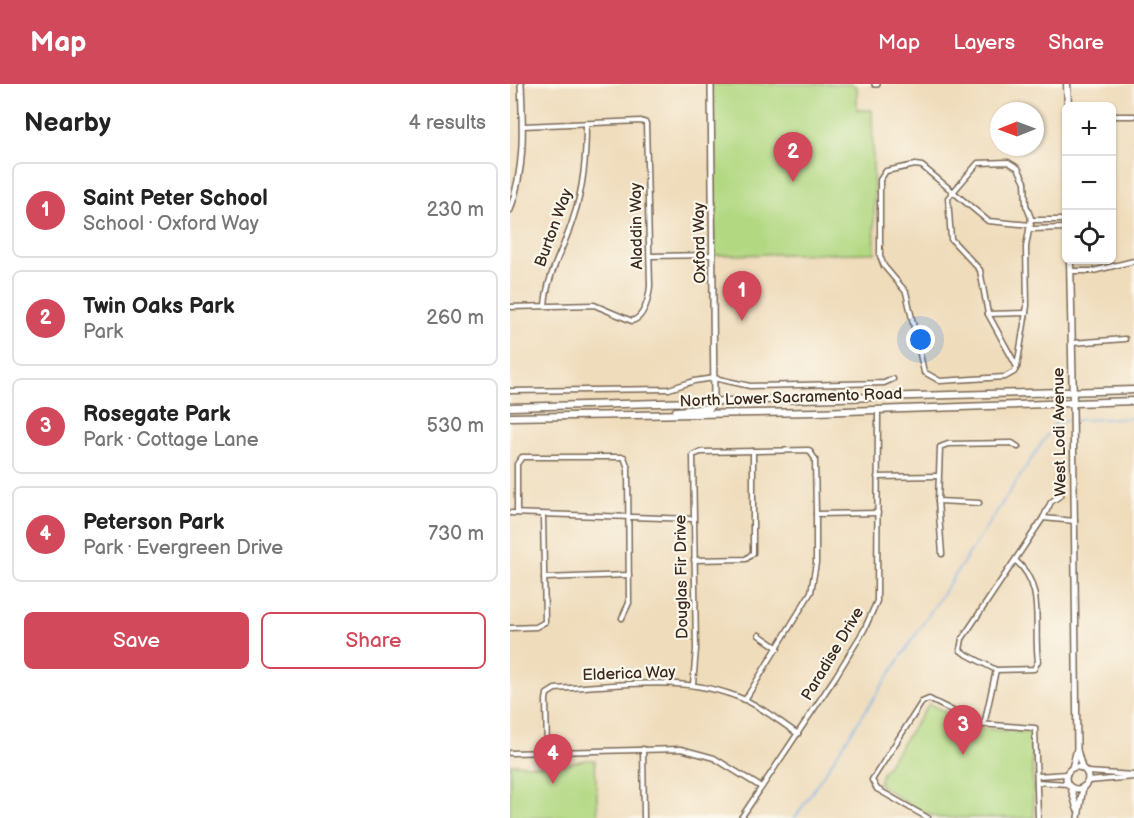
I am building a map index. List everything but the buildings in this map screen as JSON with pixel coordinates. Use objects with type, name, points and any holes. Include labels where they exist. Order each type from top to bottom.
[{"type":"main road","points":[[1067,84],[1068,102]]},
{"type":"main road","name":"West Lodi Avenue","points":[[1070,264],[1072,403]]},
{"type":"main road","name":"North Lower Sacramento Road","points":[[510,407],[1134,390]]},
{"type":"main road","points":[[878,410],[882,401],[898,397]]},
{"type":"main road","name":"North Lower Sacramento Road","points":[[510,417],[878,410],[1134,401]]},
{"type":"main road","points":[[661,415],[673,411],[710,408],[714,402]]},
{"type":"street","points":[[510,210],[517,191],[522,160],[521,84]]},
{"type":"street","name":"Oxford Way","points":[[711,84],[714,402]]},
{"type":"street","points":[[1116,116],[1134,116]]},
{"type":"street","name":"Aladdin Way","points":[[545,306],[598,306],[632,321],[638,318],[649,292],[646,125],[640,121],[586,123]]},
{"type":"street","points":[[523,126],[586,123]]},
{"type":"street","name":"Burton Way","points":[[545,306],[550,274],[568,234],[581,193],[586,123]]},
{"type":"street","points":[[1017,366],[988,314],[980,270],[951,239],[947,205],[953,190],[978,163],[1008,162],[1022,174],[1031,225],[1026,247],[1026,313],[1017,366],[1014,372],[1005,377],[940,381],[927,376],[921,366],[906,292],[884,266],[880,256],[881,175],[886,171],[903,166],[922,166],[953,190],[992,223],[1031,225],[1062,228]]},
{"type":"street","points":[[1031,225],[1062,221]]},
{"type":"street","points":[[650,256],[714,255]]},
{"type":"street","points":[[1070,271],[1093,271],[1134,261]]},
{"type":"street","points":[[510,307],[545,306]]},
{"type":"street","points":[[988,314],[1026,313]]},
{"type":"street","points":[[1071,343],[1125,339]]},
{"type":"street","points":[[510,391],[669,389],[689,382],[714,378],[750,386],[884,383],[894,379]]},
{"type":"street","name":"West Lodi Avenue","points":[[1072,403],[1077,749]]},
{"type":"street","name":"Paradise Drive","points":[[741,818],[836,676],[873,612],[879,587],[878,410]]},
{"type":"street","points":[[942,554],[938,501],[940,447],[953,444],[1012,443],[1018,447]]},
{"type":"street","points":[[694,560],[746,559],[753,553],[753,451],[810,451],[815,459],[816,514],[816,563],[811,592],[745,700]]},
{"type":"street","name":"Douglas Fir Drive","points":[[693,684],[696,649],[692,459],[696,453],[753,451]]},
{"type":"street","points":[[517,513],[518,459],[522,457],[624,457],[628,468],[629,575],[628,609],[622,618]]},
{"type":"street","points":[[877,477],[938,476]]},
{"type":"street","points":[[1015,560],[1030,576],[1035,587],[1038,661],[1036,667],[1030,670],[996,670],[966,655],[959,646],[1015,560],[1043,518],[1050,502],[1061,495]]},
{"type":"street","points":[[938,501],[979,503]]},
{"type":"street","points":[[510,513],[628,519],[693,519]]},
{"type":"street","points":[[816,514],[878,513]]},
{"type":"street","points":[[510,627],[536,627],[545,622],[543,515]]},
{"type":"street","points":[[1043,518],[1075,521]]},
{"type":"street","points":[[544,578],[629,575]]},
{"type":"street","points":[[759,634],[778,648]]},
{"type":"street","points":[[984,725],[996,670]]},
{"type":"street","name":"Elderica Way","points":[[547,753],[546,700],[552,689],[664,683],[693,684],[745,700],[798,734]]},
{"type":"street","points":[[928,818],[877,789],[873,784],[874,777],[922,702],[929,699],[969,721],[984,725],[1035,728],[1038,818]]},
{"type":"street","points":[[643,749],[644,818]]},
{"type":"street","points":[[510,753],[681,749],[706,754],[761,787]]},
{"type":"street","points":[[1037,776],[1067,774],[1072,768],[1077,749]]},
{"type":"street","points":[[1077,749],[1088,782]]},
{"type":"street","points":[[1072,768],[1134,776]]},
{"type":"street","points":[[1067,774],[1078,810]]},
{"type":"street","points":[[1078,818],[1083,787],[1088,782],[1134,776]]},
{"type":"street","points":[[1037,782],[1083,787]]},
{"type":"green space","points":[[711,84],[852,84],[857,87],[857,110],[872,110],[875,253],[714,255]]},
{"type":"green space","points":[[929,704],[978,728],[1031,733],[1034,818],[938,818],[911,806],[879,784],[882,773]]},
{"type":"green space","points":[[595,760],[598,818],[510,818],[510,764],[555,766]]},
{"type":"waterway","points":[[1075,420],[1134,418]]},
{"type":"waterway","points":[[795,818],[1055,423],[1070,420]]},
{"type":"place","name":"Twin Oaks Park","points":[[793,182]]},
{"type":"place","name":"Saint Peter School","points":[[742,321]]},
{"type":"place","name":"Rosegate Park","points":[[963,755]]},
{"type":"place","name":"Peterson Park","points":[[553,784]]}]
